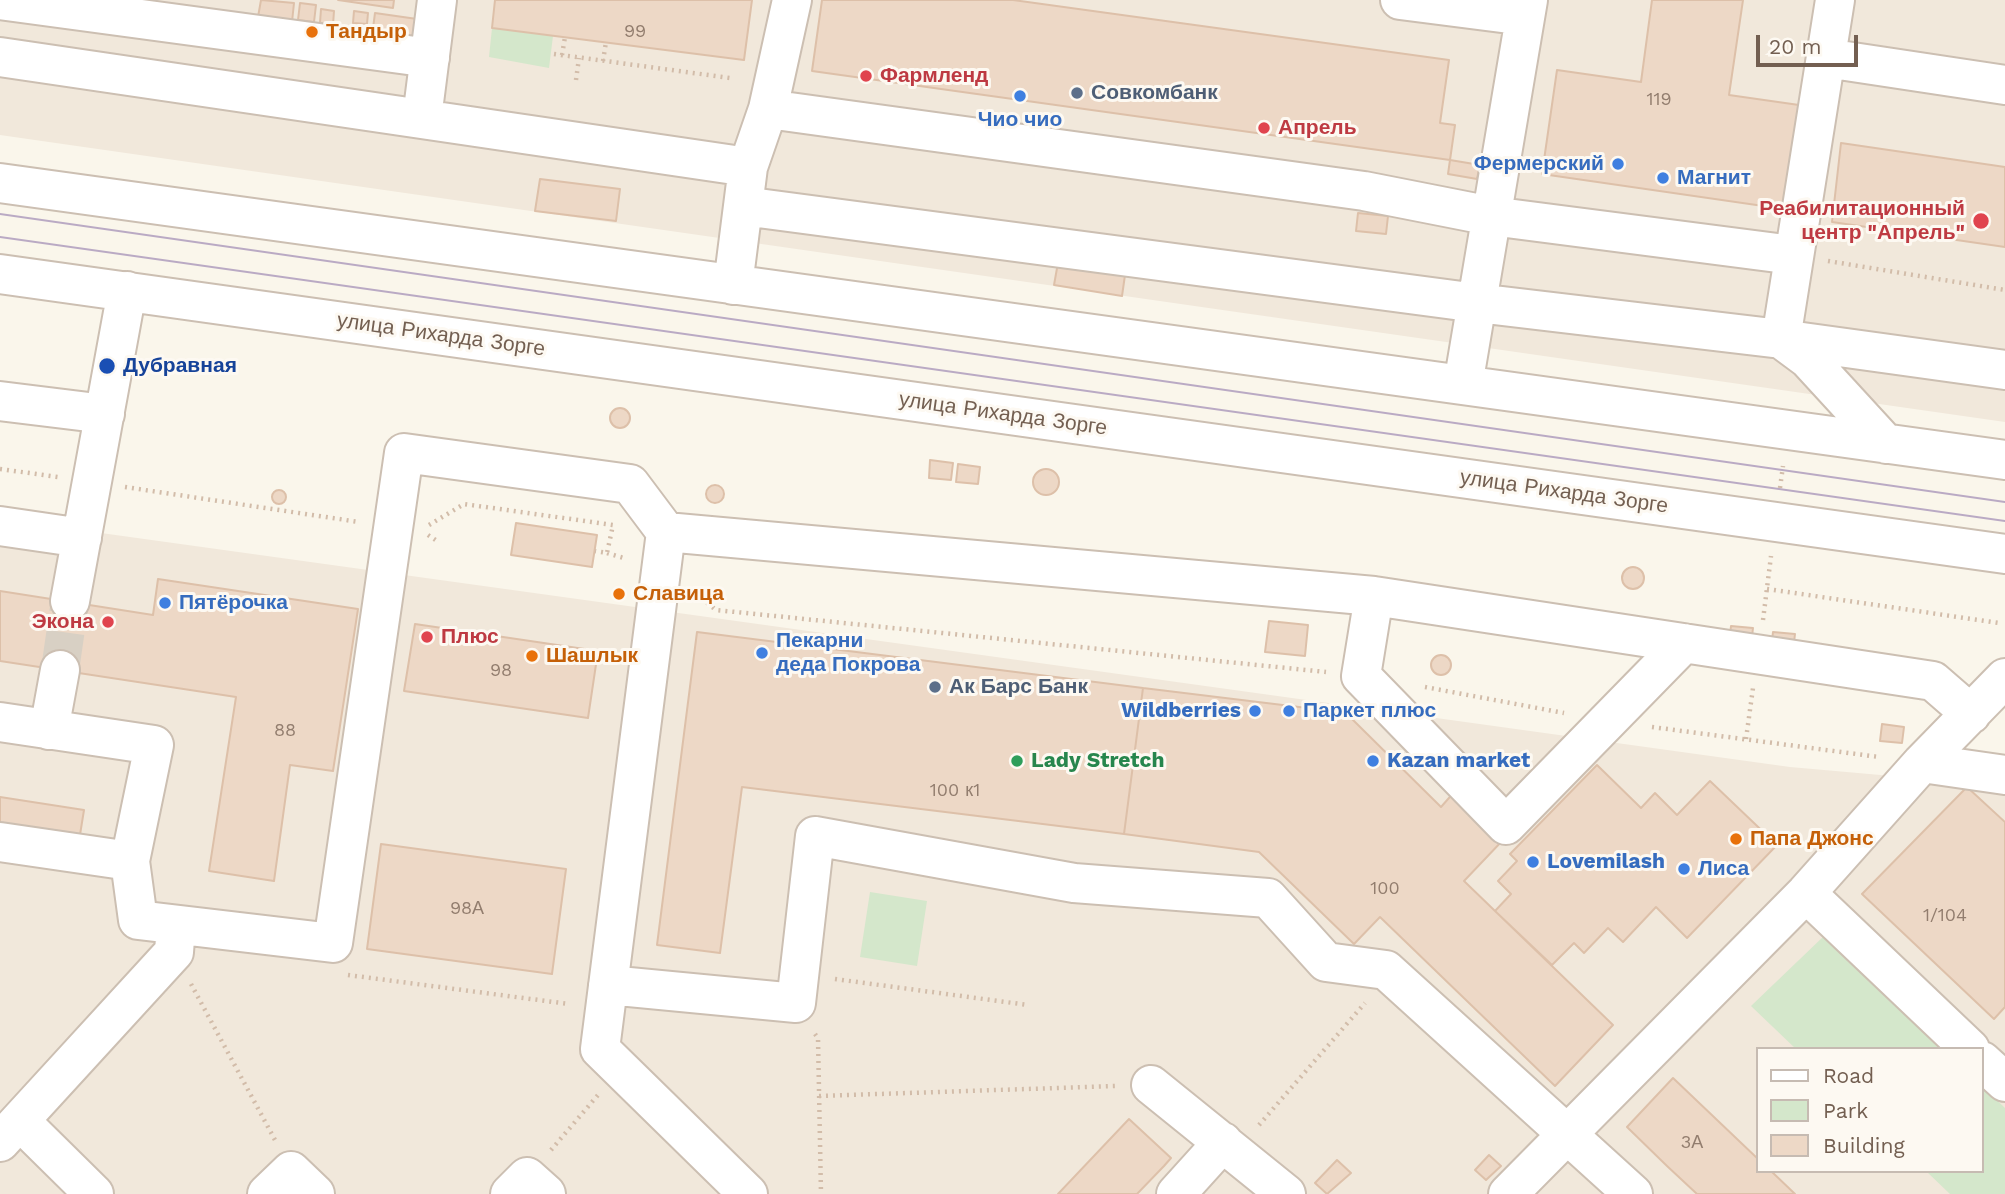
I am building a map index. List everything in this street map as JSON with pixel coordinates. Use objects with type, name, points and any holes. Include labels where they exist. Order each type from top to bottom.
[{"type":"street","points":[[422,118],[437,0]]},
{"type":"street","points":[[733,285],[748,167],[768,109],[792,0]]},
{"type":"street","points":[[1401,0],[1526,8],[1463,385]]},
{"type":"street","points":[[1781,339],[1835,0]]},
{"type":"street","points":[[0,1],[430,58]]},
{"type":"street","points":[[0,57],[748,167]]},
{"type":"street","points":[[1826,58],[2005,85]]},
{"type":"street","points":[[768,109],[1364,191],[1492,216],[1793,255]]},
{"type":"street","points":[[0,183],[2005,460]]},
{"type":"street","points":[[743,206],[2005,370]]},
{"type":"street","name":"улица Рихарда Зорге","points":[[0,274],[2005,554]]},
{"type":"street","points":[[70,601],[127,291]]},
{"type":"street","points":[[1781,339],[1808,359],[1886,444]]},
{"type":"street","points":[[0,401],[105,414]]},
{"type":"street","points":[[0,722],[154,745],[130,861],[138,920],[175,938],[333,943],[404,453],[630,484],[663,551],[600,1049],[748,1194]]},
{"type":"street","points":[[0,526],[82,538]]},
{"type":"street","points":[[663,551],[1374,596],[1933,681],[1971,714]]},
{"type":"street","points":[[1374,596],[1361,676],[1506,825],[1684,643]]},
{"type":"street","points":[[49,730],[60,670]]},
{"type":"street","points":[[1508,1194],[1806,893],[1922,763],[2005,678]]},
{"type":"street","points":[[1922,763],[2005,775]]},
{"type":"street","points":[[607,997],[797,989],[814,836],[1074,883],[1268,898],[1326,962],[1386,970],[1633,1194]]},
{"type":"street","points":[[0,842],[130,861]]},
{"type":"street","points":[[1806,893],[1968,1047]]},
{"type":"street","points":[[94,1194],[10,1132],[175,938]]},
{"type":"street","points":[[1984,1062],[2005,1082]]},
{"type":"street","points":[[1151,1085],[1286,1194]]},
{"type":"street","points":[[1176,1194],[1229,1147]]},
{"type":"path","points":[[562,55],[565,37]]},
{"type":"path","points":[[603,61],[606,42]]},
{"type":"path","points":[[554,54],[730,78]]},
{"type":"path","points":[[576,80],[579,58]]},
{"type":"path","points":[[1793,255],[2005,290]]},
{"type":"path","points":[[0,468],[422,530],[464,504],[613,525],[607,554]]},
{"type":"path","points":[[595,551],[607,554],[663,551],[716,610],[1361,676]]},
{"type":"path","points":[[1767,589],[1999,623]]},
{"type":"path","points":[[1416,686],[1608,721],[1922,763]]},
{"type":"path","points":[[175,938],[291,1186]]},
{"type":"path","points":[[335,974],[607,997]]},
{"type":"path","points":[[1229,1147],[1390,974]]},
{"type":"path","points":[[821,1194],[818,1038],[797,989],[1028,1005]]},
{"type":"path","points":[[528,1188],[621,1069]]},
{"type":"path","points":[[819,1096],[1151,1085]]},
{"type":"shaded area","points":[[0,0],[2005,0],[2005,422],[0,135]]},
{"type":"shaded area","points":[[0,519],[1790,767],[2005,786],[2005,1194],[0,1194]]},
{"type":"green space","points":[[492,28],[553,36],[549,68],[489,57]]},
{"type":"green space","points":[[870,892],[927,901],[917,966],[860,957]]},
{"type":"green space","points":[[1824,936],[1941,1047],[1794,1047],[1751,1006]]},
{"type":"green space","points":[[1984,1088],[2005,1108],[2005,1194],[1950,1194],[1928,1173],[1984,1173]]},
{"type":"building","points":[[261,0],[294,3],[292,22],[258,17]]},
{"type":"building","points":[[338,0],[394,0],[393,8]]},
{"type":"building","points":[[495,0],[752,0],[744,60],[492,28]]},
{"type":"building","points":[[822,0],[1013,0],[1449,60],[1440,123],[1455,125],[1450,160],[812,71]]},
{"type":"building","points":[[1652,0],[1743,0],[1729,95],[1799,105],[1784,209],[1542,174],[1557,70],[1641,82]]},
{"type":"building","points":[[300,3],[316,5],[314,22],[298,20]]},
{"type":"building","points":[[321,9],[334,11],[333,25],[320,23]]},
{"type":"building","points":[[354,11],[368,13],[367,24],[353,23]]},
{"type":"building","points":[[375,13],[417,19],[414,42],[372,36]]},
{"type":"building","points":[[1841,143],[2005,167],[2005,247],[1832,222]]},
{"type":"building","points":[[1450,160],[1480,165],[1477,179],[1448,174]]},
{"type":"building","points":[[540,179],[620,189],[616,221],[535,211]]},
{"type":"building","points":[[1358,213],[1388,216],[1386,234],[1356,231]]},
{"type":"building","points":[[1059,257],[1126,268],[1122,296],[1054,285]]},
{"type":"building","points":[[620,408],[627,411],[630,418],[627,425],[620,428],[613,425],[610,418],[613,411]]},
{"type":"building","points":[[930,460],[953,463],[951,480],[929,478]]},
{"type":"building","points":[[958,464],[980,467],[978,484],[956,482]]},
{"type":"building","points":[[1046,469],[1055,473],[1059,482],[1055,491],[1046,495],[1037,491],[1033,482],[1037,473]]},
{"type":"building","points":[[715,485],[721,488],[724,494],[721,500],[715,503],[709,500],[706,494],[709,488]]},
{"type":"building","points":[[276,490],[282,490],[286,497],[282,504],[276,504],[272,500],[272,494]]},
{"type":"building","points":[[516,523],[597,535],[592,567],[511,555]]},
{"type":"building","points":[[1633,567],[1641,570],[1644,578],[1641,586],[1633,589],[1625,586],[1622,578],[1625,570]]},
{"type":"building","points":[[158,579],[358,609],[333,771],[290,765],[274,881],[209,871],[236,697],[0,661],[0,591],[153,615]]},
{"type":"building","points":[[1269,621],[1308,625],[1305,656],[1265,652]]},
{"type":"building","points":[[415,624],[598,651],[588,718],[404,691]]},
{"type":"building","points":[[1731,626],[1753,628],[1751,645],[1729,642]]},
{"type":"building","points":[[697,632],[1143,688],[1124,834],[742,787],[720,953],[657,945]]},
{"type":"building","points":[[1773,632],[1795,634],[1793,651],[1771,649]]},
{"type":"building","points":[[1441,655],[1448,658],[1451,665],[1448,672],[1441,675],[1434,672],[1431,665],[1434,658]]},
{"type":"building","points":[[1143,688],[1332,711],[1352,719],[1441,807],[1456,790],[1503,840],[1464,881],[1613,1025],[1555,1086],[1380,917],[1354,944],[1259,852],[1124,834]]},
{"type":"building","points":[[1882,724],[1904,727],[1902,743],[1880,741]]},
{"type":"building","points":[[1597,765],[1641,808],[1655,793],[1677,815],[1710,781],[1777,845],[1687,938],[1656,907],[1623,942],[1608,928],[1584,953],[1574,943],[1552,965],[1495,911],[1511,894],[1498,881],[1517,861],[1510,854]]},
{"type":"building","points":[[1967,787],[2005,822],[2005,1007],[1994,1019],[1862,894]]},
{"type":"building","points":[[0,797],[84,810],[79,841],[0,828]]},
{"type":"building","points":[[381,844],[566,869],[552,974],[367,949]]},
{"type":"building","points":[[1673,1078],[1756,1157],[1756,1173],[1773,1173],[1795,1194],[1697,1194],[1627,1127]]},
{"type":"building","points":[[1129,1119],[1171,1158],[1164,1166],[1137,1194],[1058,1194]]},
{"type":"building","points":[[1489,1155],[1501,1166],[1486,1180],[1475,1170]]},
{"type":"building","points":[[1337,1160],[1351,1173],[1327,1194],[1315,1183]]},
{"type":"tunnel","points":[[60,670],[70,601]]},
{"type":"tram line","points":[[0,214],[2005,502]]},
{"type":"tram line","points":[[0,237],[2005,521]]},
{"type":"place","name":"Тандыр","points":[[312,32]]},
{"type":"place","name":"Фармленд","points":[[866,76]]},
{"type":"place","name":"Совкомбанк","points":[[1077,93]]},
{"type":"place","name":"Чио чио","points":[[1020,96]]},
{"type":"place","name":"Апрель","points":[[1264,128]]},
{"type":"place","name":"Фермерский","points":[[1618,164]]},
{"type":"place","name":"Магнит","points":[[1663,178]]},
{"type":"place","name":"Реабилитационный центр \"Апрель\"","points":[[1981,221]]},
{"type":"place","name":"Дубравная","points":[[107,366]]},
{"type":"place","name":"Славица","points":[[619,594]]},
{"type":"place","name":"Пятёрочка","points":[[165,603]]},
{"type":"place","name":"Экона","points":[[108,622]]},
{"type":"place","name":"Плюс","points":[[427,637]]},
{"type":"place","name":"Пекарни деда Покрова","points":[[762,653]]},
{"type":"place","name":"Шашлык","points":[[532,656]]},
{"type":"place","name":"Ак Барс Банк","points":[[935,687]]},
{"type":"place","name":"Wildberries","points":[[1255,711]]},
{"type":"place","name":"Паркет плюс","points":[[1289,711]]},
{"type":"place","name":"Lady Stretch","points":[[1017,761]]},
{"type":"place","name":"Kazan market","points":[[1373,761]]},
{"type":"place","name":"Папа Джонс","points":[[1736,839]]},
{"type":"place","name":"Lovemilash","points":[[1533,862]]},
{"type":"place","name":"Лиса","points":[[1684,869]]}]
